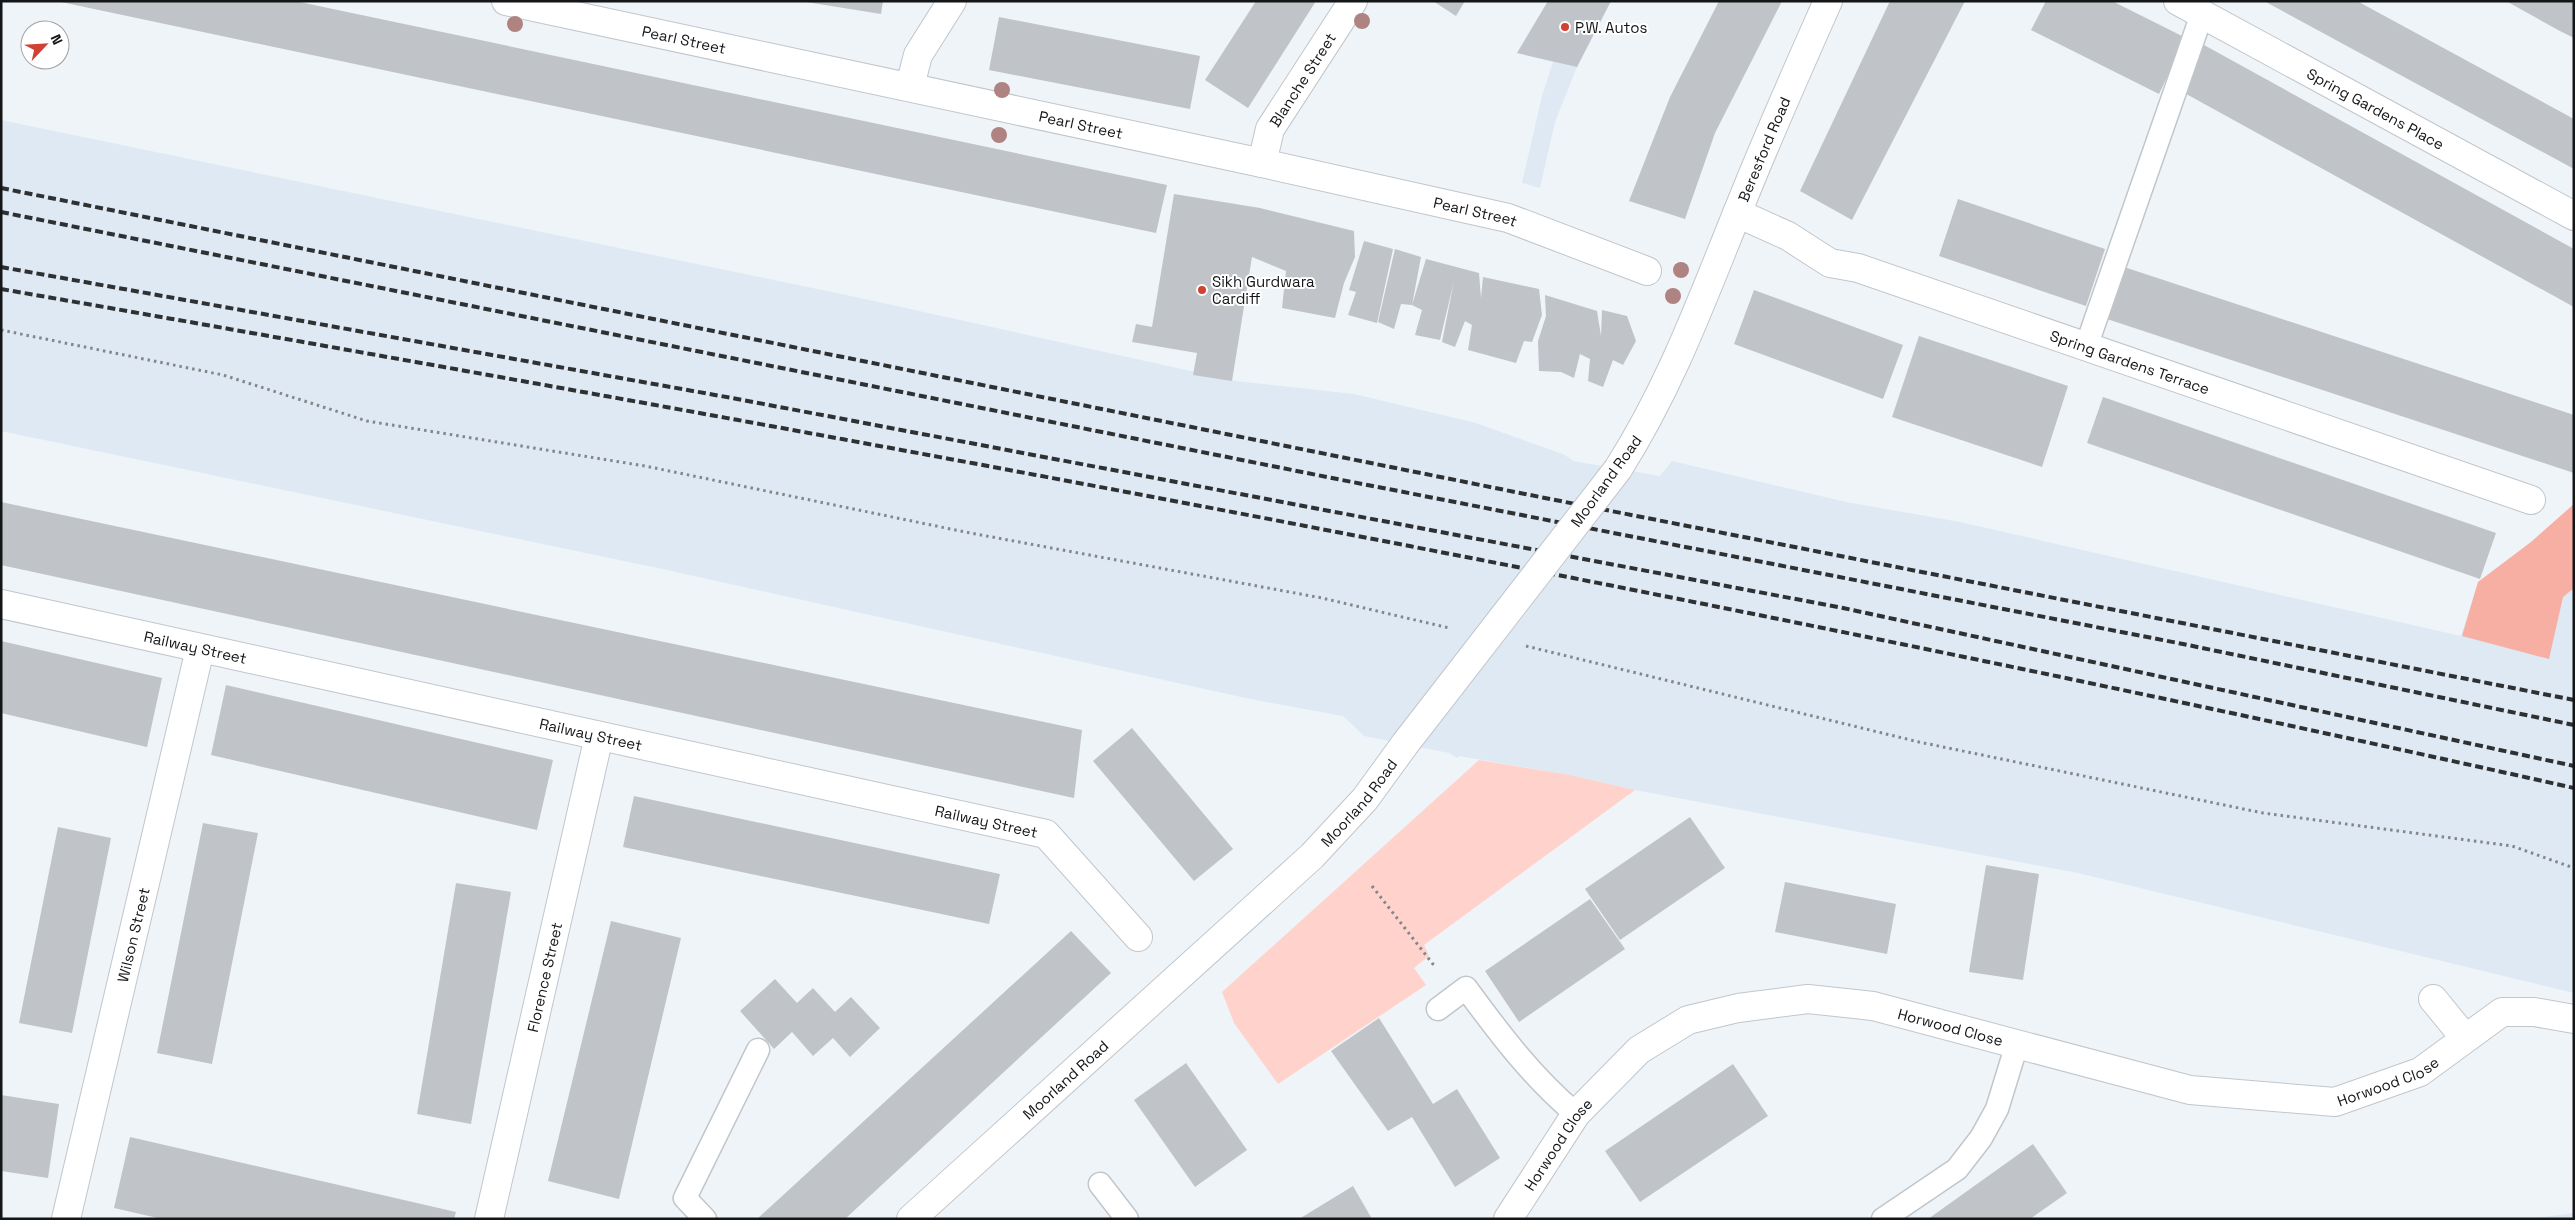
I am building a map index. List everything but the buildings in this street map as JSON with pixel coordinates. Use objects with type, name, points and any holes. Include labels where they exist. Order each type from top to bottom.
[{"type":"street","name":"Pearl Street","points":[[506,1],[910,86],[1508,218],[1647,271]]},
{"type":"street","points":[[910,86],[918,55],[952,1]]},
{"type":"street","name":"Blanche Street","points":[[1262,163],[1270,129],[1353,1]]},
{"type":"street","name":"Beresford Road","points":[[1704,299],[1737,213],[1828,1]]},
{"type":"street","name":"Spring Gardens Place","points":[[2178,1],[2574,216]]},
{"type":"street","name":"Spring Gardens Terrace","points":[[1737,213],[1788,236],[1830,263],[1858,268],[2531,500]]},
{"type":"street","name":"Moorland Road","points":[[911,1219],[1312,856],[1365,799],[1405,744],[1618,469],[1646,425],[1677,362],[1704,299]]},
{"type":"street","name":"Railway Street","points":[[1,604],[1046,834],[1138,937]]},
{"type":"street","name":"Wilson Street","points":[[66,1219],[200,649]]},
{"type":"street","name":"Florence Street","points":[[489,1219],[599,736]]},
{"type":"street","name":"Horwood Close","points":[[1508,1219],[1576,1114],[1639,1050],[1688,1020],[1738,1008],[1808,999],[1873,1006],[2190,1090],[2335,1102],[2420,1072],[2502,1012],[2534,1012],[2574,1019]]},
{"type":"street","points":[[2433,999],[2465,1038]]},
{"type":"lane","points":[[2086,347],[2202,14]]},
{"type":"lane","points":[[1438,1008],[1466,988],[1512,1050],[1551,1094],[1576,1114]]},
{"type":"lane","points":[[1883,1219],[1957,1169],[1981,1138],[1997,1109],[2017,1044]]},
{"type":"lane","points":[[705,1219],[685,1198],[758,1050]]},
{"type":"lane","points":[[1100,1184],[1127,1219]]},
{"type":"path","points":[[1,330],[223,375],[367,421],[645,466],[964,532],[1322,598],[1454,629]]},
{"type":"path","points":[[1520,645],[1919,742],[2263,812],[2512,846],[2574,868]]},
{"type":"path","points":[[1372,886],[1431,965],[1466,988]]},
{"type":"shaded area","name":"P.W. Autos","points":[[1548,1],[1611,1],[1577,67],[1555,122],[1540,188],[1522,183],[1542,96],[1553,62],[1517,53]]},
{"type":"shaded area","points":[[1,120],[851,296],[1236,381],[1354,394],[1476,423],[1565,455],[1573,461],[1660,476],[1672,461],[1846,502],[1960,522],[2461,636],[2478,582],[2531,542],[2574,504],[2574,993],[2078,873],[1635,790],[1570,775],[1459,756],[1457,758],[1449,753],[1364,736],[1343,716],[1250,699],[667,570],[1,431]]},
{"type":"shaded area","points":[[2574,504],[2574,588],[2563,597],[2549,659],[2462,636],[2478,582],[2531,542]]},
{"type":"shaded area","points":[[1479,760],[1570,775],[1635,790],[1424,945],[1429,956],[1414,968],[1426,985],[1278,1084],[1234,1023],[1222,992]]},
{"type":"shaded area","points":[[2574,1213],[2574,1219],[2529,1219]]},
{"type":"railway","points":[[1,188],[1550,499],[2574,700]]},
{"type":"railway","points":[[1,212],[1342,480],[2183,644],[2574,725]]},
{"type":"railway","points":[[1,267],[732,398],[1843,608],[2574,766]]},
{"type":"railway","points":[[1,289],[646,403],[1290,523],[1933,651],[2254,718],[2574,788]]},
{"type":"place","name":"P.W. Autos","points":[[1565,27]]},
{"type":"place","name":"Sikh Gurdwara Cardiff","points":[[1202,290]]}]
